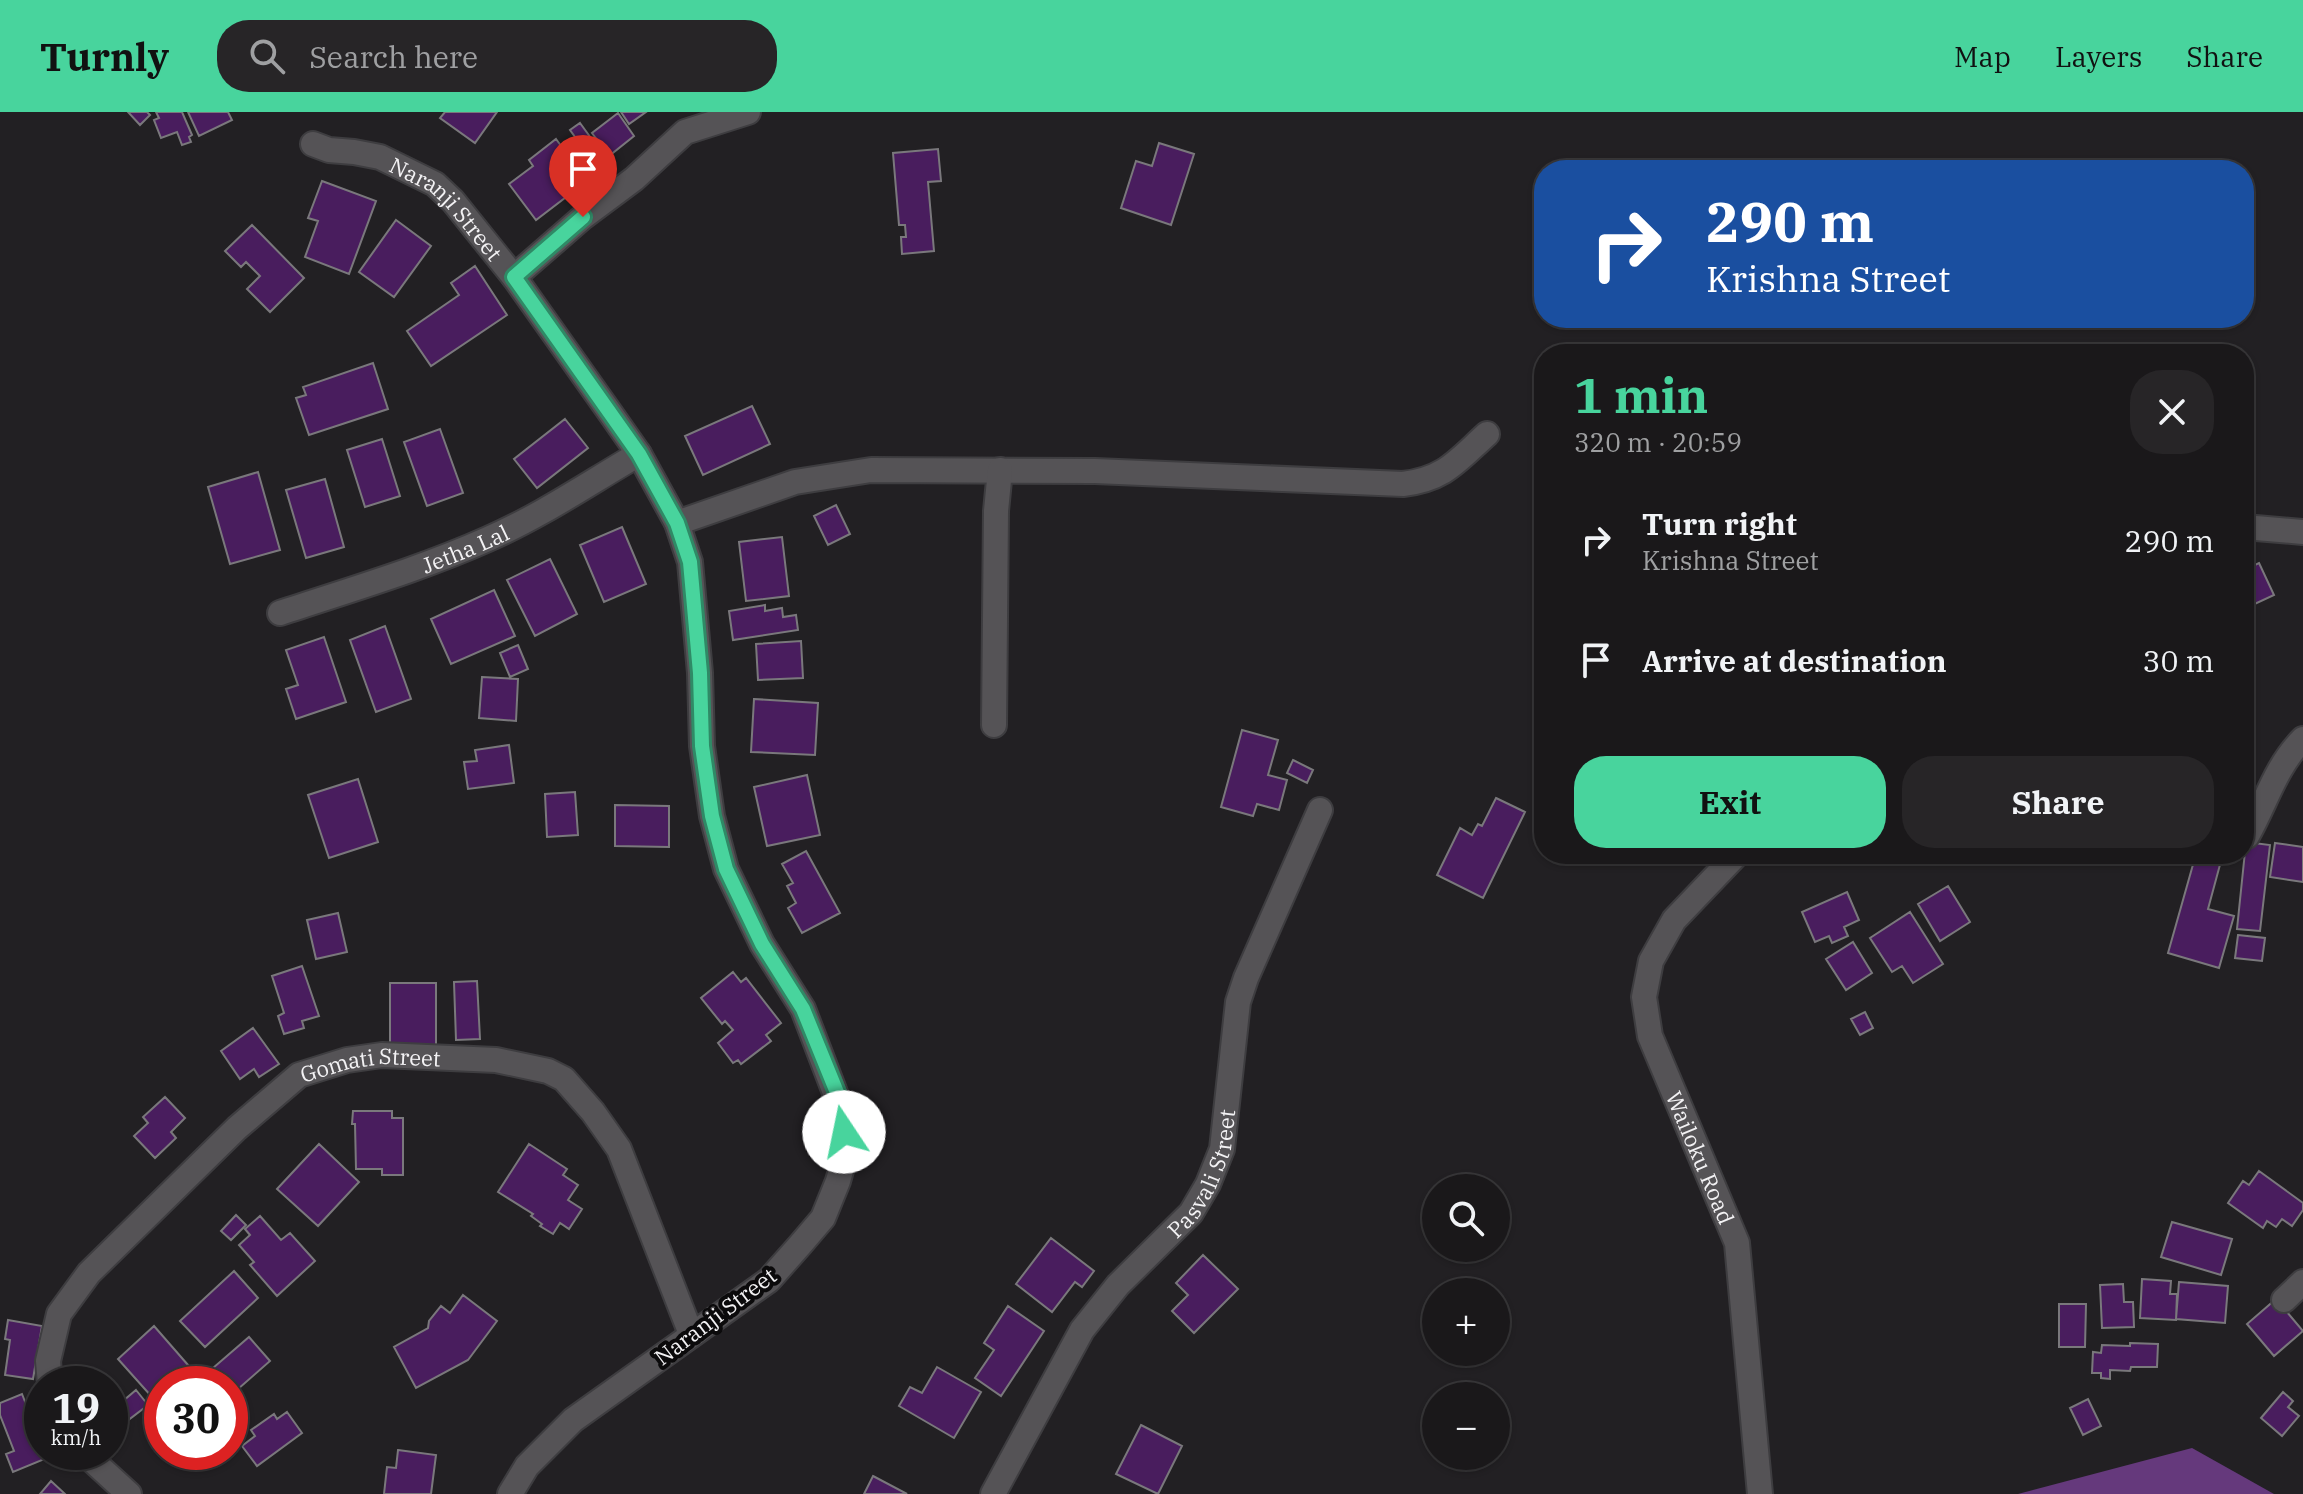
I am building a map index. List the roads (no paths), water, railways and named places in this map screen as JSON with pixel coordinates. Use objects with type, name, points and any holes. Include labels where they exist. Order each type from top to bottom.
[{"type":"street","points":[[514,277],[583,217],[634,179],[685,132],[748,112]]},
{"type":"street","name":"Naranji Street","points":[[313,144],[329,150],[380,157],[435,184],[453,201],[514,277],[639,454],[677,523],[690,562],[700,673],[702,746],[712,816],[726,869],[762,944],[803,1009],[842,1111],[846,1153],[823,1218],[769,1280],[573,1420],[527,1466],[510,1494]]},
{"type":"street","points":[[677,523],[795,482],[871,470],[1000,470],[1403,484],[1441,475],[1487,434]]},
{"type":"street","name":"Jetha Lal","points":[[280,613],[398,574],[488,539],[639,454]]},
{"type":"street","points":[[994,725],[996,511],[1000,470]]},
{"type":"street","points":[[2254,528],[2303,532]]},
{"type":"street","points":[[2254,820],[2290,751],[2303,739]]},
{"type":"street","name":"Pasvali Street","points":[[993,1494],[1082,1330],[1118,1285],[1191,1213],[1208,1184],[1222,1149],[1238,1002],[1320,810]]},
{"type":"street","name":"Wailoku Road","points":[[1727,864],[1674,920],[1651,961],[1644,997],[1650,1036],[1737,1243],[1760,1494]]},
{"type":"street","name":"Gomati Street","points":[[48,1366],[59,1314],[89,1273],[237,1128],[299,1075],[347,1060],[382,1055],[496,1060],[548,1071],[564,1079],[593,1112],[619,1149],[691,1334]]},
{"type":"street","points":[[2284,1300],[2303,1282]]},
{"type":"street","points":[[103,1470],[129,1494]]}]
